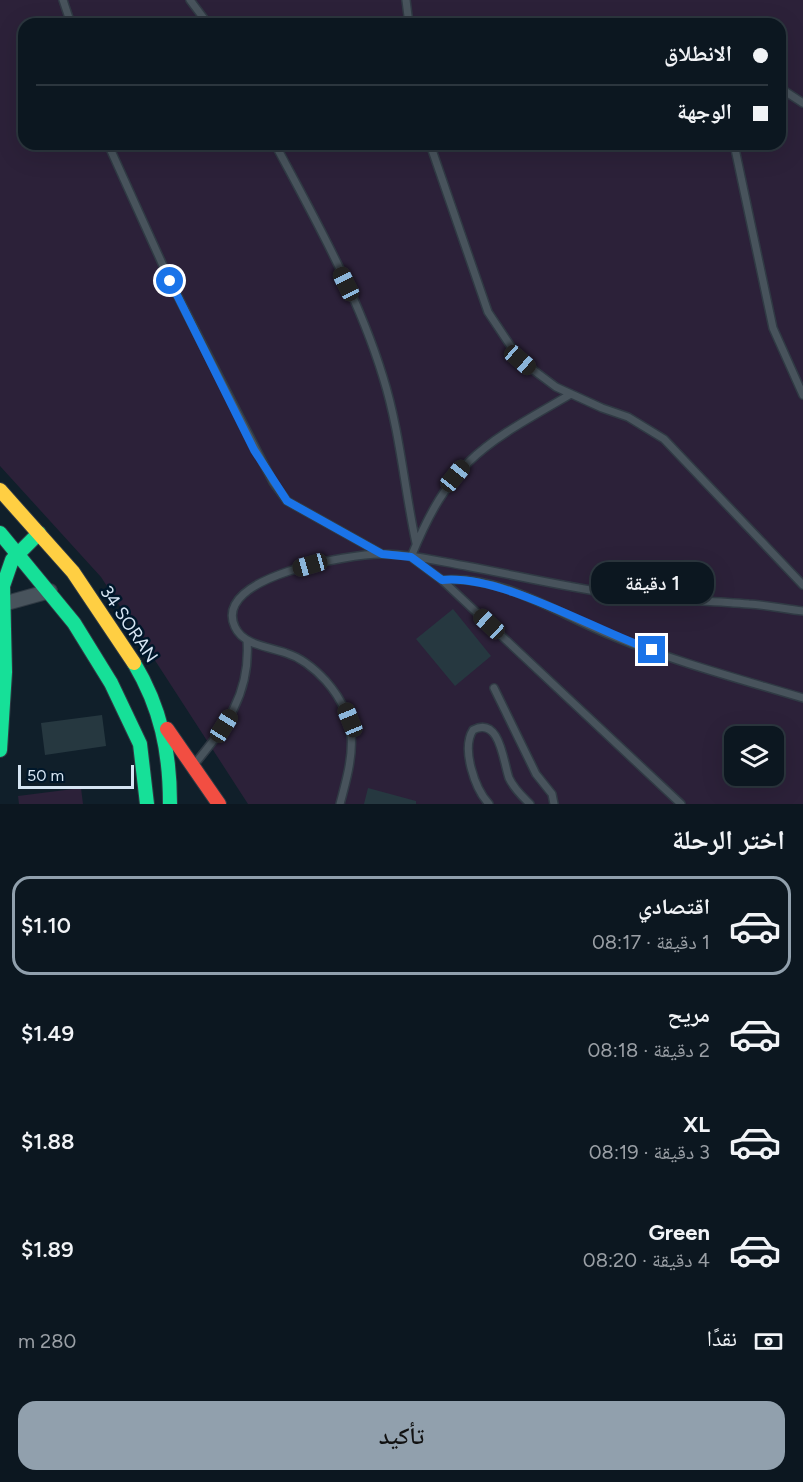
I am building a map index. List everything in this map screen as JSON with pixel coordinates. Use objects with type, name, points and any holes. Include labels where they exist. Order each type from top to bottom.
[{"type":"main road","name":"34 SORAN","points":[[0,490],[78,580],[120,639],[151,692],[161,720],[169,763],[170,804]]},
{"type":"main road","points":[[0,533],[50,591],[97,659],[128,716],[140,744],[147,804]]},
{"type":"main road","points":[[0,750],[2,604],[5,577],[17,552],[39,533]]},
{"type":"main road","points":[[161,720],[219,804]]},
{"type":"street","points":[[2,604],[50,591]]},
{"type":"lane","points":[[63,0],[69,18]]},
{"type":"lane","points":[[190,0],[204,18]]},
{"type":"lane","points":[[406,0],[408,18]]},
{"type":"lane","points":[[786,92],[803,103]]},
{"type":"lane","points":[[111,150],[170,281],[273,482],[287,501],[382,554]]},
{"type":"lane","points":[[278,150],[346,284],[383,375],[399,437],[407,502],[417,543]]},
{"type":"lane","points":[[432,150],[488,312],[520,360],[537,375],[571,394],[628,417],[664,439],[803,585]]},
{"type":"lane","points":[[735,150],[773,328],[803,395]]},
{"type":"lane","points":[[411,557],[442,491],[467,460],[496,437],[571,394]]},
{"type":"lane","points":[[340,804],[348,772],[352,735],[344,705],[322,677],[298,658],[248,640],[235,627],[233,617],[238,600],[246,592],[281,574],[345,557],[382,554],[411,557],[608,593],[803,610]]},
{"type":"lane","points":[[411,557],[442,580],[681,804]]},
{"type":"lane","points":[[442,580],[463,578],[484,583],[524,597],[614,637],[709,670],[803,698]]},
{"type":"lane","points":[[193,766],[216,738],[244,687],[249,664],[248,640]]},
{"type":"lane","points":[[494,688],[536,774],[552,794],[554,804]]},
{"type":"lane","points":[[489,804],[478,785],[468,746],[472,730],[480,726],[489,728],[495,736],[512,784],[530,804]]},
{"type":"shaded area","points":[[0,0],[803,0],[803,804],[248,804],[101,577],[0,466]]},
{"type":"shaded area","points":[[81,788],[83,804],[19,804],[18,796]]},
{"type":"building","points":[[453,609],[491,656],[455,686],[416,639]]},
{"type":"building","points":[[102,715],[106,746],[45,755],[41,723]]},
{"type":"building","points":[[368,788],[416,801],[416,804],[364,804]]},
{"type":"traffic: fast","points":[[0,533],[74,623],[111,683],[140,744],[147,804]]},
{"type":"traffic: fast","points":[[0,750],[5,672],[3,586],[12,560],[39,533]]},
{"type":"traffic: fast","points":[[134,663],[151,697],[162,731],[168,766],[170,804]]},
{"type":"traffic: slow","points":[[0,490],[73,572],[134,663]]},
{"type":"traffic: jam","points":[[167,729],[219,804]]},
{"type":"route","points":[[170,281],[254,450],[287,501],[382,554],[411,557],[442,580],[463,578],[484,583],[524,597],[614,637],[652,650]]}]
